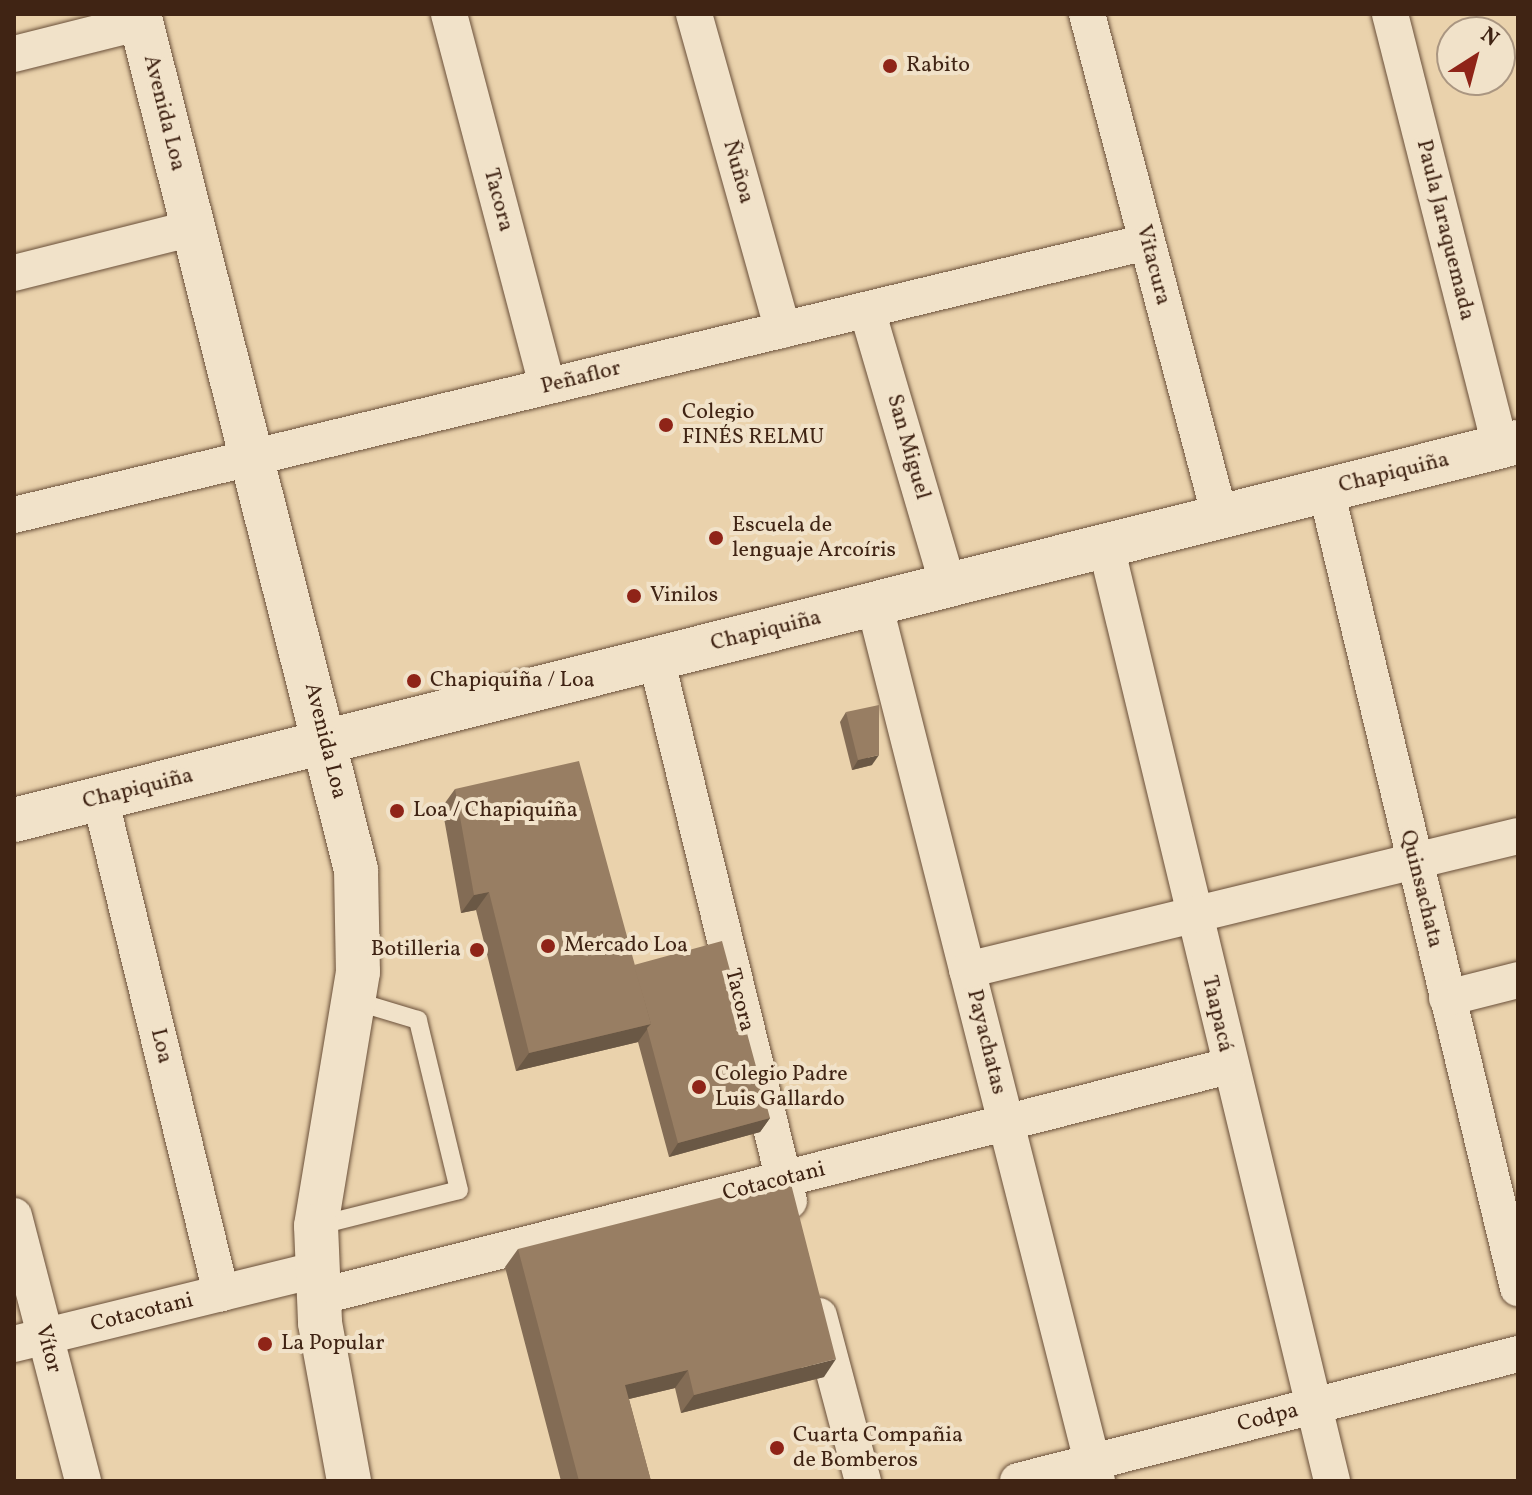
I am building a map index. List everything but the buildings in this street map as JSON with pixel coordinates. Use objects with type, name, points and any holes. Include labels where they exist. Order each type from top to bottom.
[{"type":"street","name":"Tacora","points":[[449,14],[547,386]]},
{"type":"street","name":"Ñuñoa","points":[[694,14],[783,330]]},
{"type":"street","name":"Vitacura","points":[[1087,14],[1220,517]]},
{"type":"street","name":"Paula Jaraquemada","points":[[1390,14],[1509,444]]},
{"type":"street","points":[[14,54],[140,18]]},
{"type":"street","name":"Avenida Loa","points":[[140,18],[356,870],[355,1001],[316,1226],[317,1284],[349,1481]]},
{"type":"street","points":[[14,273],[193,228]]},
{"type":"street","name":"Peñaflor","points":[[14,515],[1147,242]]},
{"type":"street","name":"San Miguel","points":[[867,310],[948,585]]},
{"type":"street","name":"Chapiquiña","points":[[14,820],[1509,444]]},
{"type":"street","name":"Quinsachata","points":[[1326,490],[1518,1288]]},
{"type":"street","name":"Taapacá","points":[[1106,546],[1229,1066],[1332,1481]]},
{"type":"street","name":"Payachatas","points":[[874,603],[1094,1472]]},
{"type":"street","name":"Tacora","points":[[656,658],[799,1240]]},
{"type":"street","name":"Loa","points":[[100,798],[221,1293]]},
{"type":"street","points":[[967,970],[1518,836]]},
{"type":"street","points":[[1447,998],[1518,980]]},
{"type":"street","name":"Cotacotani","points":[[30,1340],[221,1293],[317,1284],[783,1179],[1229,1066]]},
{"type":"street","name":"Vítor","points":[[14,1216],[30,1340],[83,1481]]},
{"type":"street","points":[[811,1285],[863,1481]]},
{"type":"street","name":"Codpa","points":[[1018,1481],[1094,1472],[1314,1406],[1518,1354]]},
{"type":"lane","points":[[316,1226],[459,1190],[418,1020],[355,1001]]},
{"type":"place","name":"Rabito","points":[[890,66]]},
{"type":"place","name":"Colegio FINÉS RELMU","points":[[666,425]]},
{"type":"place","name":"Escuela de lenguaje Arcoíris","points":[[716,538]]},
{"type":"place","name":"Vinilos","points":[[634,596]]},
{"type":"place","name":"Chapiquiña / Loa","points":[[414,681]]},
{"type":"place","name":"Loa / Chapiquiña","points":[[397,811]]},
{"type":"place","name":"Mercado Loa","points":[[548,946]]},
{"type":"place","name":"Botilleria","points":[[477,950]]},
{"type":"place","name":"Colegio Padre Luis Gallardo","points":[[699,1087]]},
{"type":"place","name":"La Popular","points":[[265,1344]]},
{"type":"place","name":"Cuarta Compañia de Bomberos","points":[[777,1448]]}]
